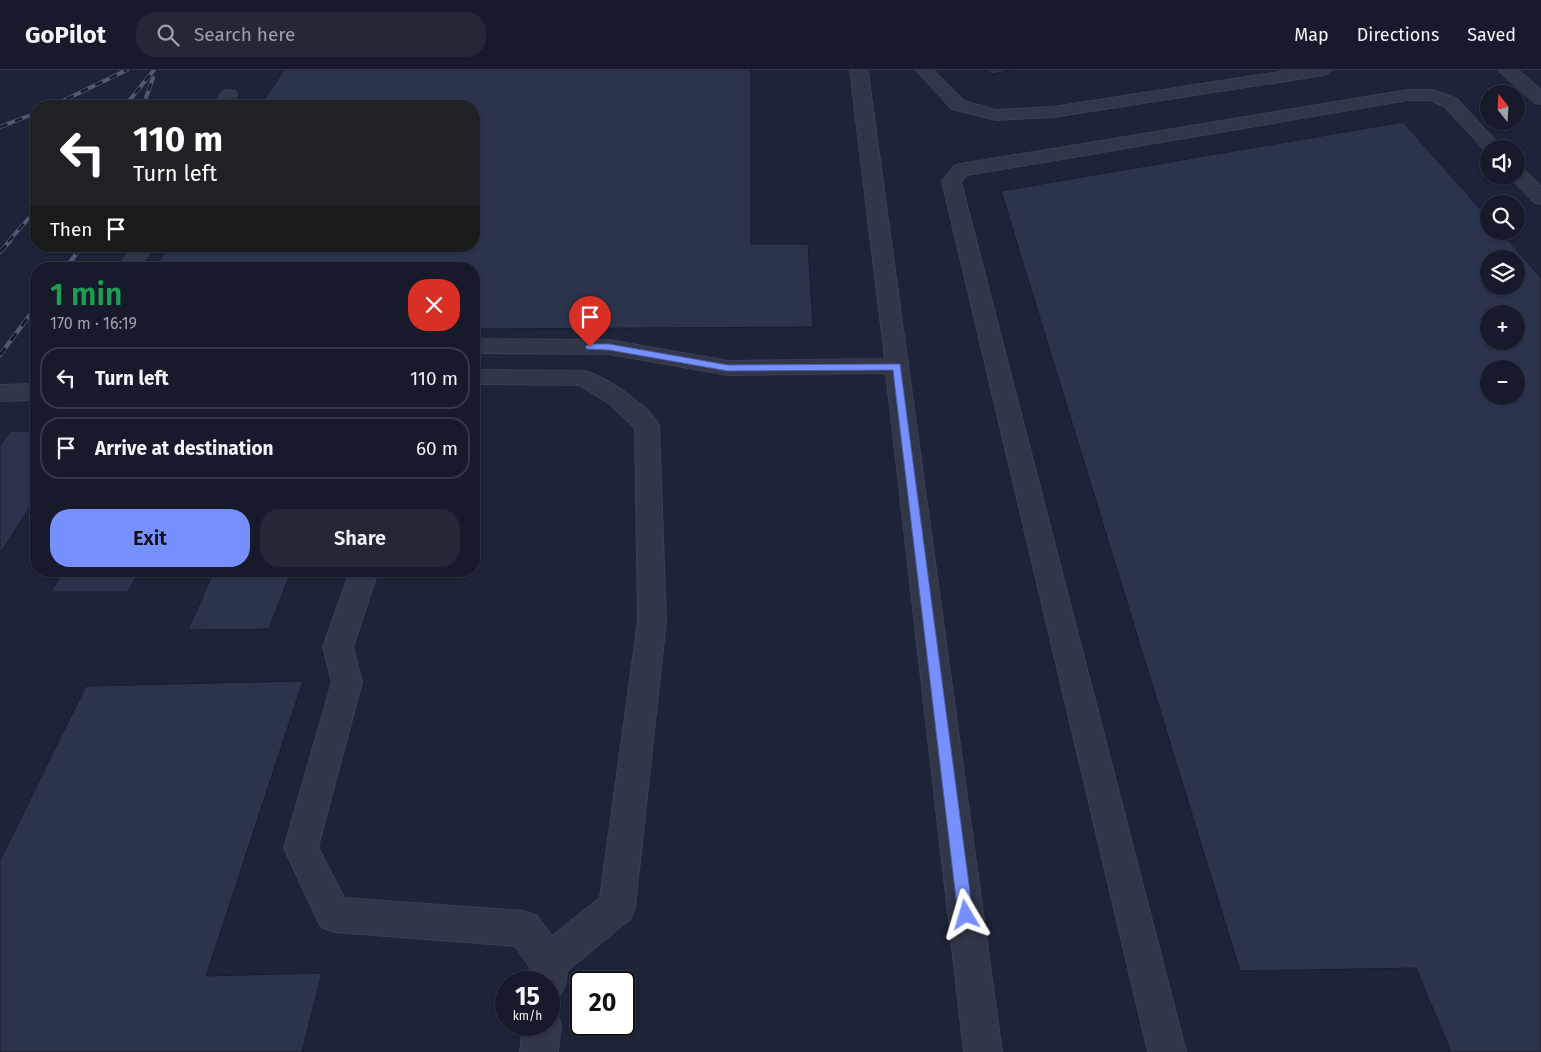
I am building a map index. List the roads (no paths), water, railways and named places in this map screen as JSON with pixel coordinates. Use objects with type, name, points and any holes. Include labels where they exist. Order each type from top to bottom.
[{"type":"lane","points":[[858,70],[860,72],[983,1052]]},
{"type":"lane","points":[[924,70],[958,105],[996,115],[1053,112],[1324,70]]},
{"type":"lane","points":[[1506,70],[1515,75],[1541,98]]},
{"type":"lane","points":[[1167,1052],[951,181],[961,170],[1408,95],[1433,95],[1451,103],[1486,140]]},
{"type":"lane","points":[[1525,182],[1541,198]]},
{"type":"lane","points":[[480,346],[609,347],[728,368],[897,366]]},
{"type":"lane","points":[[480,377],[584,378],[618,399],[647,425],[652,621],[618,907],[549,971]]},
{"type":"lane","points":[[0,393],[30,392]]},
{"type":"lane","points":[[362,577],[338,646],[347,682],[301,848],[334,914],[524,929],[547,971]]},
{"type":"lane","points":[[539,1052],[541,1036]]},
{"type":"railway","points":[[64,100],[127,70]]},
{"type":"railway","points":[[130,100],[154,70]]},
{"type":"railway","points":[[145,100],[153,78]]},
{"type":"railway","points":[[0,127],[30,115]]},
{"type":"railway","points":[[8,242],[30,217]]},
{"type":"railway","points":[[0,252],[10,241]]},
{"type":"railway","points":[[70,262],[78,252]]},
{"type":"railway","points":[[0,355],[30,315]]}]
